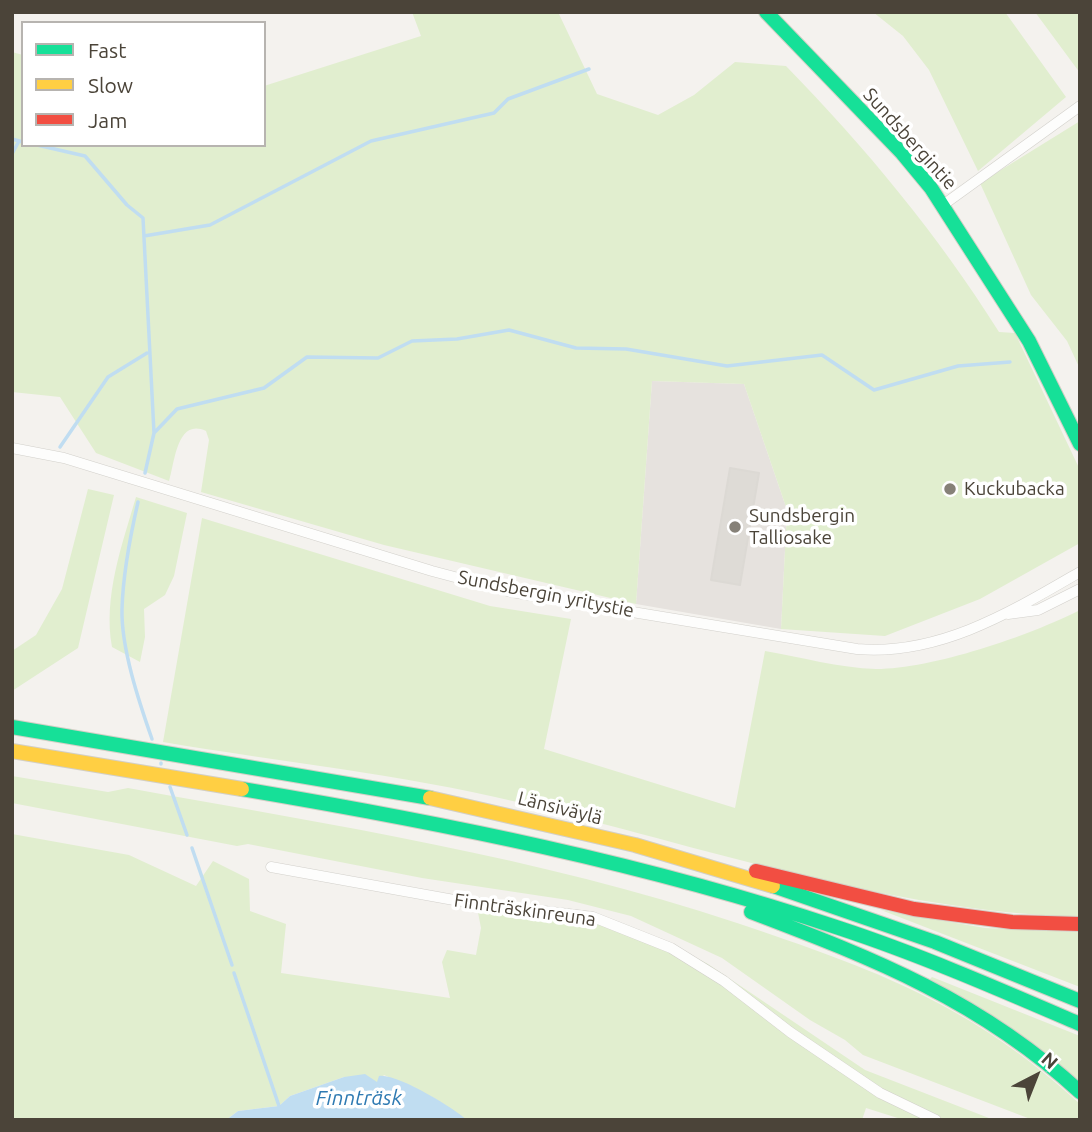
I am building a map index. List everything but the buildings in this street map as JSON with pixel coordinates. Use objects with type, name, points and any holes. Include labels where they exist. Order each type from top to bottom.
[{"type":"main road","name":"Sundsbergintie","points":[[766,12],[947,202]]},
{"type":"main road","name":"Sundsbergintie","points":[[777,12],[910,150],[947,202],[1029,341],[1080,444]]},
{"type":"main road","name":"Sundsbergintie","points":[[1065,409],[1080,432]]},
{"type":"main road","name":"Länsiväylä","points":[[12,727],[484,809],[662,854],[813,900],[939,943],[1080,1001]]},
{"type":"main road","points":[[12,751],[301,798],[473,832],[650,874],[806,917],[1080,1024]]},
{"type":"main road","points":[[662,854],[739,867],[914,909],[1012,922],[1080,924]]},
{"type":"main road","points":[[650,874],[905,973],[1010,1032],[1080,1092]]},
{"type":"street","points":[[947,202],[1080,106]]},
{"type":"street","name":"Sundsbergin yritystie","points":[[12,448],[64,458],[432,571],[511,592],[876,650],[915,648],[1004,614],[1080,572]]},
{"type":"street","name":"Sundsbergin yritystie","points":[[1004,614],[1038,610],[1080,589]]},
{"type":"street","name":"Finnträskinreuna","points":[[271,867],[454,900],[593,917],[671,948],[724,981],[790,1032],[880,1093],[936,1120]]},
{"type":"shaded area","points":[[652,381],[744,384],[787,510],[781,629],[636,604]]},
{"type":"green space","points":[[412,12],[558,12],[597,94],[658,115],[694,95],[735,62],[786,66],[900,193],[976,296],[999,332],[1015,333],[1080,470],[1080,543],[980,599],[885,636],[781,629],[787,510],[744,384],[652,381],[636,604],[384,545],[201,492],[209,440],[206,431],[196,429],[183,436],[169,481],[96,453],[60,397],[12,392],[12,52],[21,54],[21,147],[266,147],[266,85],[421,36]]},
{"type":"green space","points":[[873,12],[1005,12],[1066,97],[978,171],[929,70],[903,36]]},
{"type":"green space","points":[[1035,12],[1080,12],[1080,73]]},
{"type":"green space","points":[[1080,121],[1080,369],[1067,341],[1031,295],[980,183]]},
{"type":"green space","points":[[88,489],[114,495],[78,648],[12,691],[12,651],[36,635],[62,589]]},
{"type":"green space","points":[[136,497],[187,513],[174,576],[165,595],[144,609],[145,637],[140,662],[112,647],[110,628],[115,571]]},
{"type":"green space","points":[[202,518],[490,606],[571,619],[544,749],[735,808],[765,651],[848,667],[899,668],[980,649],[1080,610],[1080,917],[1008,912],[866,890],[473,792],[163,742]]},
{"type":"green space","points":[[12,776],[108,792],[128,788],[435,845],[587,879],[737,923],[877,974],[960,1015],[1040,1069],[1080,1104],[1080,1120],[1033,1120],[863,1055],[845,1040],[810,1020],[722,958],[631,916],[568,900],[422,878],[248,844],[237,846],[12,803]]},
{"type":"green space","points":[[12,834],[129,855],[196,886],[213,861],[249,879],[250,911],[286,924],[281,973],[450,998],[442,962],[447,950],[476,955],[481,928],[475,897],[566,913],[624,928],[708,964],[865,1070],[994,1120],[904,1120],[866,1108],[862,1120],[467,1120],[432,1097],[384,1075],[377,1083],[344,1077],[290,1096],[279,1106],[238,1111],[226,1120],[12,1120]]},
{"type":"green space","points":[[881,910],[985,928],[1080,932],[1080,987]]},
{"type":"green space","points":[[932,977],[1080,1036],[1080,1082],[930,979]]},
{"type":"water","name":"Finnträsk","points":[[365,1074],[377,1082],[379,1076],[399,1080],[439,1100],[467,1120],[226,1120],[238,1111],[279,1106],[290,1096],[344,1077]]},
{"type":"waterway","points":[[144,236],[210,225],[371,141],[494,113],[508,99],[589,69]]},
{"type":"waterway","points":[[12,139],[21,141]]},
{"type":"waterway","points":[[12,154],[19,141]]},
{"type":"waterway","points":[[46,147],[85,156],[127,205],[143,218],[154,433]]},
{"type":"waterway","points":[[145,473],[154,433],[177,409],[264,388],[307,357],[378,358],[412,341],[457,339],[509,330],[576,348],[626,349],[727,366],[822,355],[874,390],[958,366],[1010,362]]},
{"type":"waterway","points":[[60,447],[108,377],[147,353]]},
{"type":"waterway","points":[[138,502],[125,569],[122,624],[132,675],[152,739]]},
{"type":"waterway","points":[[170,787],[187,835]]},
{"type":"waterway","points":[[192,848],[232,965]]},
{"type":"waterway","points":[[234,973],[279,1106]]},
{"type":"traffic: fast","points":[[766,12],[902,153],[931,188],[1029,341],[1080,444]]},
{"type":"traffic: fast","points":[[12,727],[430,798]]},
{"type":"traffic: fast","points":[[242,789],[468,831],[618,864],[692,884],[870,938],[1080,1024]]},
{"type":"traffic: fast","points":[[773,886],[935,942],[1080,1001]]},
{"type":"traffic: fast","points":[[751,912],[841,947],[965,1007],[1043,1060],[1080,1092]]},
{"type":"traffic: slow","points":[[12,751],[242,789]]},
{"type":"traffic: slow","points":[[430,798],[635,845],[773,886]]},
{"type":"traffic: jam","points":[[756,871],[914,909],[1012,922],[1080,924]]},
{"type":"place","name":"Kuckubacka","points":[[950,489]]},
{"type":"place","name":"Sundsbergin Talliosake","points":[[735,527]]}]
